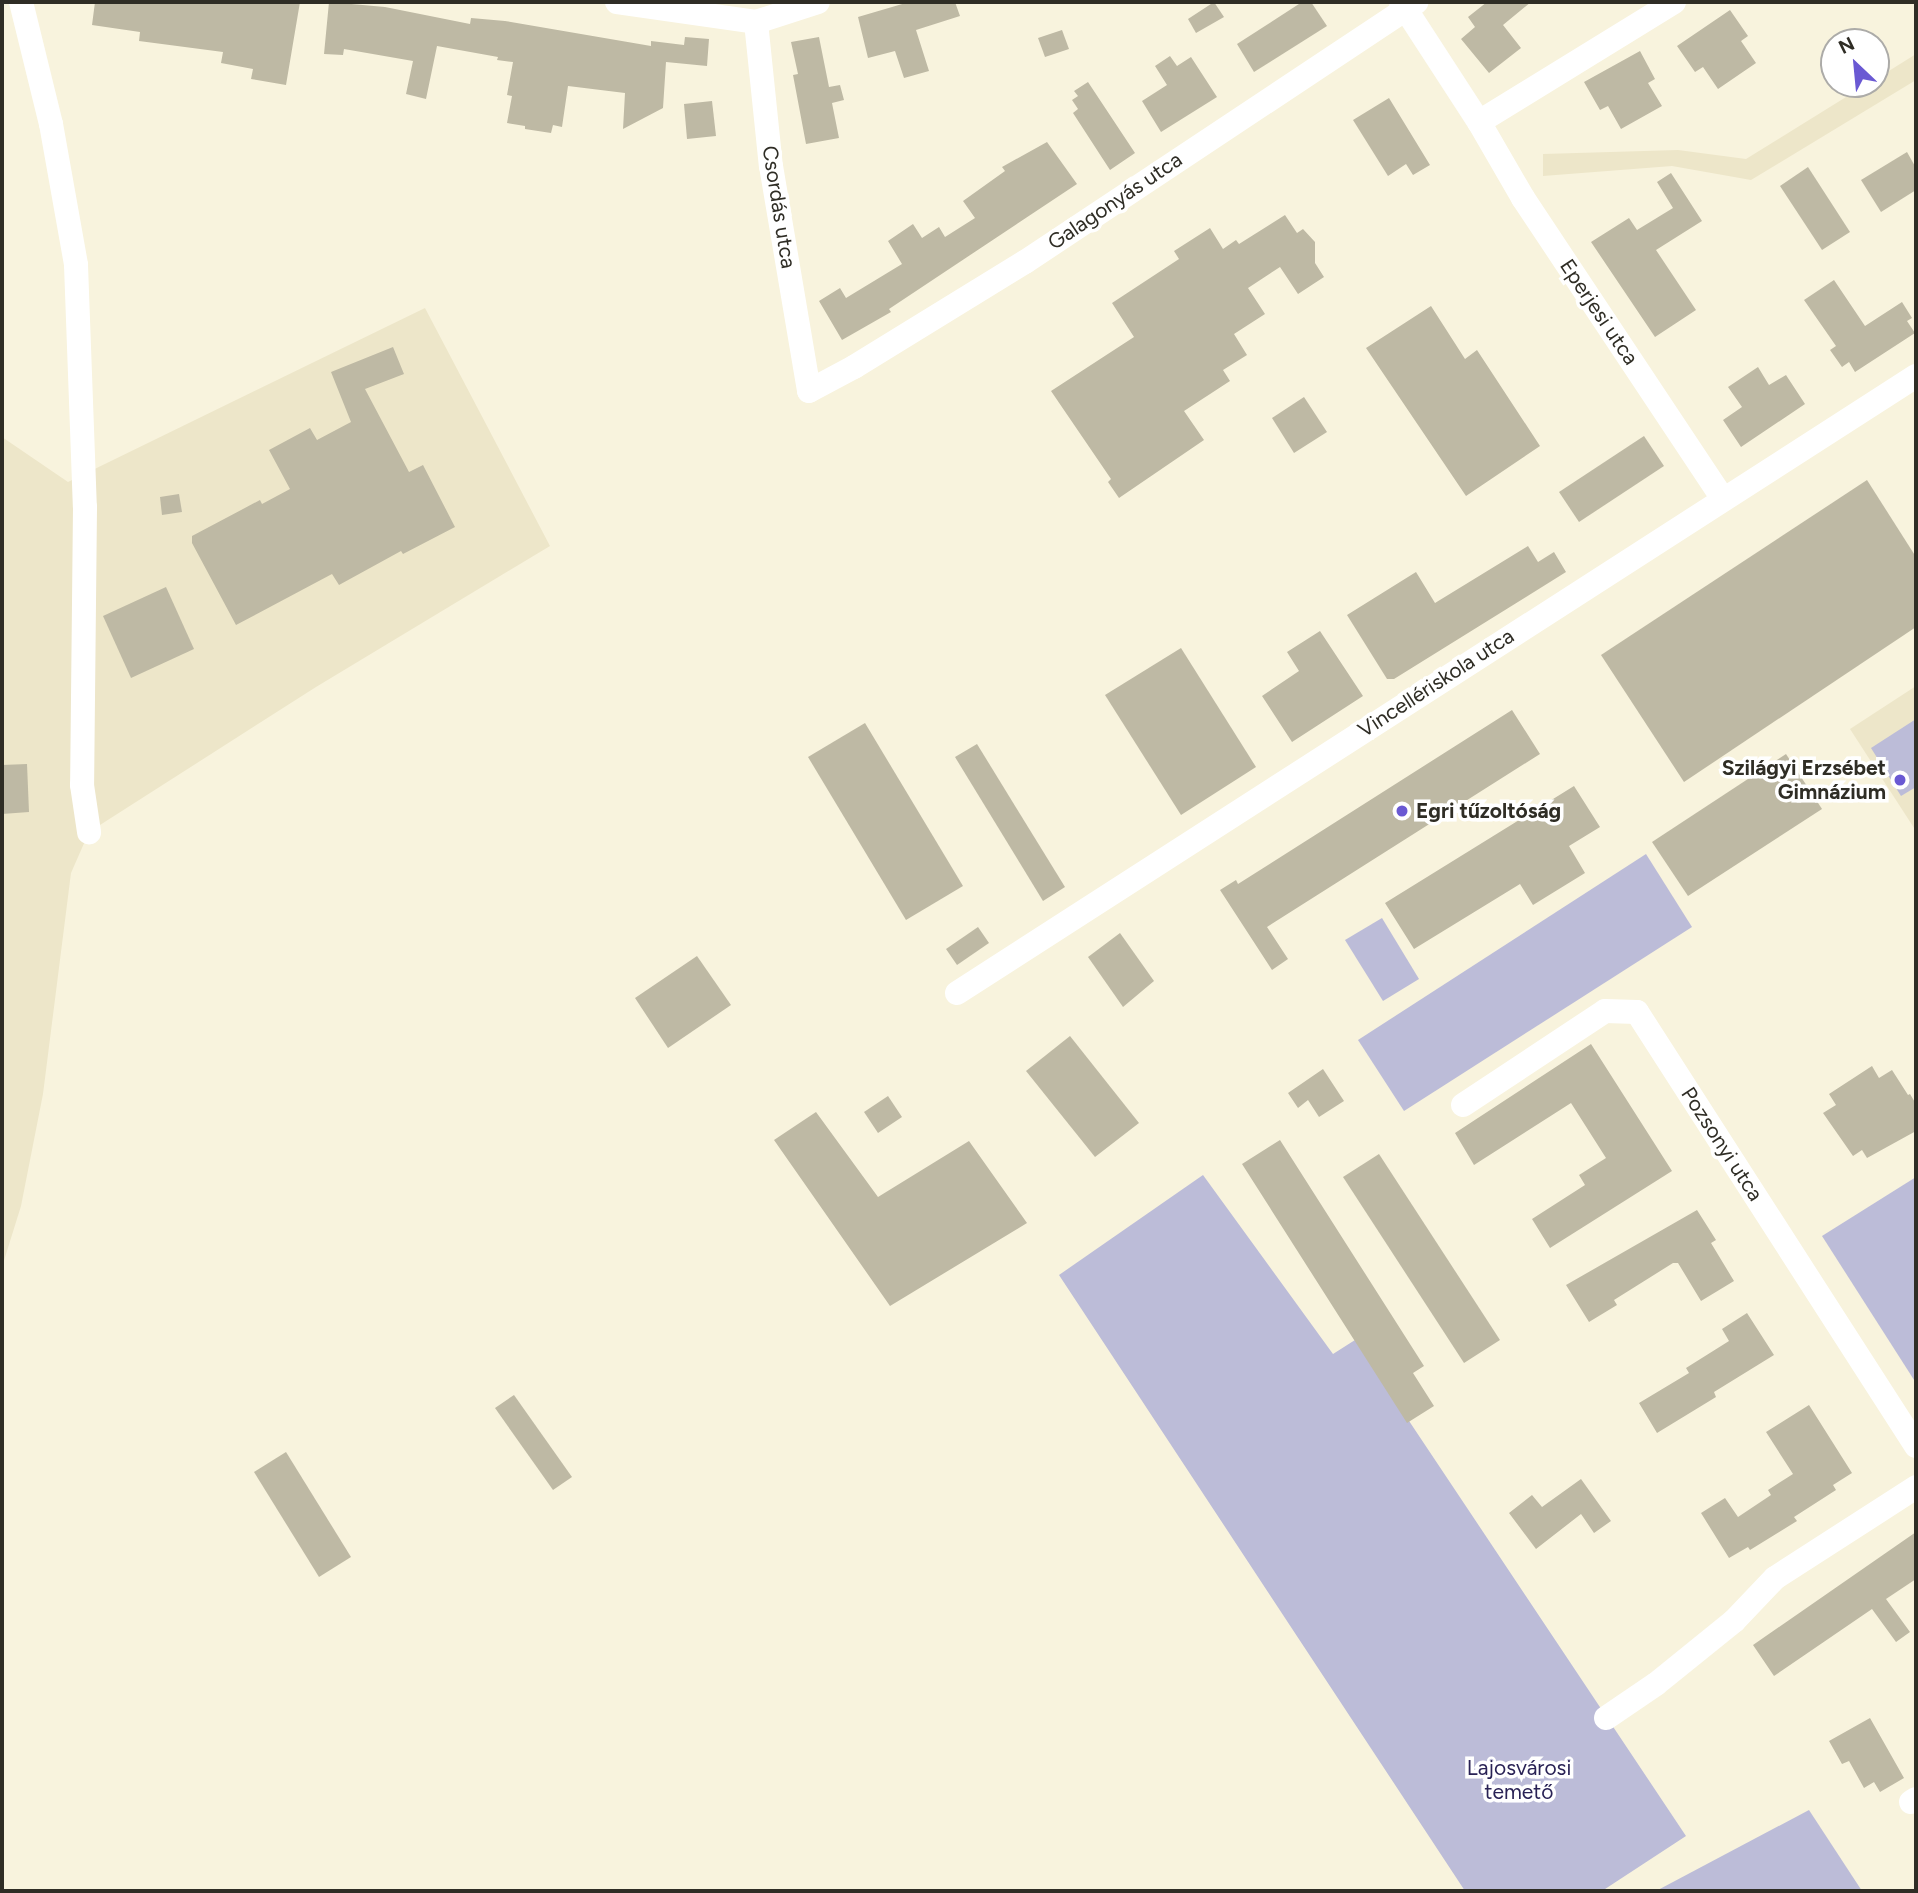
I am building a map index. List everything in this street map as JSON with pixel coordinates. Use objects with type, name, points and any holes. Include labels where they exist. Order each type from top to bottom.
[{"type":"street","points":[[21,2],[51,124],[76,265],[85,507],[82,785],[89,832]]},
{"type":"street","points":[[617,2],[757,22],[818,2]]},
{"type":"street","points":[[1479,122],[1674,2]]},
{"type":"street","name":"Eperjesi utca","points":[[1408,4],[1523,198],[1723,499]]},
{"type":"street","name":"Galagonyás utca","points":[[808,391],[854,367],[1025,262],[1408,4]]},
{"type":"street","name":"Csordás utca","points":[[757,22],[771,166],[808,391]]},
{"type":"street","name":"Vincellériskola utca","points":[[957,993],[1916,376]]},
{"type":"street","name":"Pozsonyi utca","points":[[1463,1105],[1605,1011],[1637,1013],[1916,1446]]},
{"type":"street","points":[[1606,1718],[1656,1684],[1734,1620],[1775,1577],[1916,1487]]},
{"type":"shaded area","points":[[1916,54],[1916,80],[1890,96],[1890,70]]},
{"type":"shaded area","points":[[1844,98],[1886,98],[1751,180],[1672,166],[1543,176],[1543,154],[1678,150],[1746,159]]},
{"type":"shaded area","points":[[425,308],[550,546],[316,687],[89,832],[71,873],[43,1094],[21,1206],[2,1267],[2,437],[68,482]]},
{"type":"shaded area","name":"Szilágyi Erzsébet Gimnázium","points":[[1916,686],[1916,831],[1850,729]]},
{"type":"green space","points":[[1916,719],[1916,787],[1901,796],[1871,748]]},
{"type":"green space","points":[[1646,854],[1692,927],[1404,1111],[1358,1040]]},
{"type":"green space","points":[[1382,918],[1419,979],[1383,1001],[1345,940]]},
{"type":"green space","name":"Lajosvárosi temető","points":[[1203,1175],[1333,1354],[1355,1340],[1686,1836],[1602,1891],[1465,1891],[1059,1275]]},
{"type":"green space","points":[[1916,1177],[1916,1383],[1822,1236]]},
{"type":"green space","points":[[1809,1810],[1862,1891],[1656,1891]]},
{"type":"building","points":[[95,2],[300,2],[286,85],[251,79],[253,69],[221,63],[223,52],[139,41],[140,32],[92,25]]},
{"type":"building","points":[[329,2],[385,7],[470,24],[471,18],[505,21],[651,46],[651,41],[684,45],[685,37],[709,39],[707,66],[666,62],[663,108],[623,129],[625,93],[568,86],[562,127],[553,125],[551,133],[525,129],[525,126],[507,123],[512,96],[507,95],[513,62],[437,46],[426,99],[406,94],[413,61],[344,49],[343,55],[324,54]]},
{"type":"building","points":[[909,2],[955,2],[960,16],[916,30],[929,71],[904,78],[895,51],[868,58],[858,17]]},
{"type":"building","points":[[1214,2],[1224,17],[1196,33],[1188,19]]},
{"type":"building","points":[[1302,2],[1311,2],[1327,26],[1254,72],[1237,44]]},
{"type":"building","points":[[1487,2],[1531,2],[1503,25],[1521,48],[1489,73],[1461,39],[1475,27],[1468,17]]},
{"type":"building","points":[[1730,10],[1748,36],[1741,41],[1756,63],[1718,89],[1703,67],[1695,72],[1677,46]]},
{"type":"building","points":[[1062,30],[1069,49],[1045,57],[1038,38]]},
{"type":"building","points":[[819,37],[829,87],[840,85],[844,100],[832,103],[839,138],[806,144],[793,75],[798,74],[791,42]]},
{"type":"building","points":[[1640,51],[1655,79],[1648,83],[1662,106],[1621,129],[1608,106],[1600,110],[1584,82]]},
{"type":"building","points":[[1170,56],[1177,66],[1191,57],[1217,97],[1161,132],[1142,101],[1167,85],[1155,66]]},
{"type":"building","points":[[1088,82],[1135,153],[1110,170],[1073,113],[1078,109],[1072,100],[1078,96],[1074,91]]},
{"type":"building","points":[[1389,98],[1430,165],[1413,175],[1406,164],[1388,176],[1353,120]]},
{"type":"building","points":[[712,101],[716,136],[687,139],[684,104]]},
{"type":"building","points":[[1047,142],[1077,184],[889,309],[891,312],[842,340],[819,301],[840,288],[846,298],[902,264],[888,241],[913,224],[922,238],[939,227],[945,237],[975,218],[963,201],[1005,171],[1002,167]]},
{"type":"building","points":[[1907,152],[1916,168],[1916,190],[1881,212],[1861,180]]},
{"type":"building","points":[[1808,167],[1850,232],[1822,250],[1780,186]]},
{"type":"building","points":[[1671,173],[1702,221],[1656,250],[1696,310],[1655,337],[1591,242],[1629,218],[1637,230],[1673,208],[1657,182]]},
{"type":"building","points":[[1285,215],[1297,233],[1303,229],[1315,242],[1315,263],[1324,277],[1298,294],[1280,267],[1248,288],[1265,314],[1234,334],[1247,355],[1223,370],[1230,381],[1184,411],[1204,440],[1119,498],[1108,482],[1111,479],[1051,391],[1134,337],[1112,303],[1179,259],[1174,251],[1210,228],[1223,249],[1236,240],[1239,244]]},
{"type":"building","points":[[1834,280],[1865,326],[1902,302],[1912,318],[1907,321],[1915,333],[1855,372],[1849,362],[1842,367],[1830,350],[1836,346],[1804,300]]},
{"type":"building","points":[[1431,306],[1465,359],[1477,350],[1540,446],[1466,496],[1366,348]]},
{"type":"building","points":[[393,347],[404,374],[365,389],[409,472],[423,465],[455,527],[403,554],[401,551],[339,585],[332,574],[236,625],[192,543],[192,536],[260,500],[262,504],[290,489],[269,450],[310,428],[317,440],[351,422],[331,372]]},
{"type":"building","points":[[1758,367],[1769,385],[1786,375],[1805,404],[1741,447],[1723,420],[1742,407],[1728,387]]},
{"type":"building","points":[[1304,397],[1327,432],[1294,453],[1272,418]]},
{"type":"building","points":[[1644,436],[1664,466],[1579,522],[1559,492]]},
{"type":"building","points":[[1867,480],[1916,557],[1916,627],[1684,782],[1601,655]]},
{"type":"building","points":[[179,494],[182,512],[162,515],[160,497]]},
{"type":"building","points":[[1528,546],[1538,562],[1554,552],[1566,572],[1394,679],[1387,679],[1347,615],[1416,572],[1435,603]]},
{"type":"building","points":[[166,587],[194,649],[131,678],[103,616]]},
{"type":"building","points":[[1320,631],[1363,696],[1292,742],[1262,696],[1299,671],[1287,652]]},
{"type":"building","points":[[1181,648],[1256,767],[1181,815],[1105,695]]},
{"type":"building","name":"Egri tűzoltóság","points":[[1512,710],[1540,754],[1267,927],[1288,959],[1272,970],[1220,890],[1236,880],[1238,884]]},
{"type":"building","points":[[865,723],[963,886],[906,920],[808,757]]},
{"type":"building","points":[[977,744],[1065,887],[1043,901],[955,757]]},
{"type":"building","points":[[1786,754],[1822,809],[1688,896],[1652,842]]},
{"type":"building","points":[[27,764],[29,812],[2,814],[2,765]]},
{"type":"building","points":[[1574,786],[1600,827],[1569,846],[1585,873],[1533,905],[1520,884],[1414,949],[1385,903]]},
{"type":"building","points":[[978,927],[989,943],[957,965],[946,949]]},
{"type":"building","points":[[1120,933],[1154,981],[1123,1007],[1088,957]]},
{"type":"building","points":[[697,956],[731,1005],[668,1048],[635,998]]},
{"type":"building","points":[[1070,1036],[1139,1123],[1095,1157],[1026,1071]]},
{"type":"building","points":[[1591,1044],[1672,1171],[1550,1248],[1532,1219],[1585,1185],[1579,1175],[1606,1158],[1571,1103],[1474,1165],[1455,1133]]},
{"type":"building","points":[[1872,1066],[1879,1078],[1892,1070],[1908,1095],[1910,1094],[1916,1104],[1916,1131],[1867,1158],[1862,1150],[1853,1156],[1823,1113],[1836,1105],[1829,1094]]},
{"type":"building","points":[[1323,1069],[1344,1101],[1319,1117],[1308,1100],[1298,1108],[1288,1093]]},
{"type":"building","points":[[888,1096],[902,1117],[878,1133],[864,1112]]},
{"type":"building","points":[[816,1112],[878,1197],[969,1141],[1027,1223],[890,1306],[774,1140]]},
{"type":"building","points":[[1280,1140],[1424,1366],[1413,1373],[1434,1406],[1407,1423],[1242,1164]]},
{"type":"building","points":[[1379,1154],[1500,1340],[1464,1363],[1343,1177]]},
{"type":"building","points":[[1697,1210],[1716,1240],[1711,1243],[1734,1281],[1701,1301],[1678,1263],[1673,1263],[1614,1300],[1617,1305],[1589,1322],[1566,1285]]},
{"type":"building","points":[[1747,1313],[1774,1355],[1714,1392],[1716,1397],[1657,1433],[1639,1403],[1689,1373],[1686,1368],[1729,1341],[1722,1329]]},
{"type":"building","points":[[514,1395],[572,1477],[553,1490],[495,1408]]},
{"type":"building","points":[[1809,1405],[1852,1473],[1833,1485],[1836,1490],[1794,1517],[1797,1521],[1750,1550],[1748,1547],[1729,1558],[1701,1513],[1725,1498],[1738,1517],[1771,1495],[1768,1490],[1793,1474],[1766,1432]]},
{"type":"building","points":[[286,1452],[351,1557],[319,1577],[254,1472]]},
{"type":"building","points":[[1581,1479],[1611,1521],[1594,1533],[1581,1514],[1536,1549],[1509,1513],[1532,1495],[1542,1507]]},
{"type":"building","points":[[1916,1532],[1916,1579],[1886,1599],[1910,1632],[1896,1642],[1872,1609],[1774,1676],[1753,1645]]},
{"type":"building","points":[[1870,1718],[1904,1778],[1880,1792],[1874,1782],[1864,1788],[1849,1761],[1842,1764],[1829,1741]]},
{"type":"place","name":"Szilágyi Erzsébet Gimnázium","points":[[1900,780]]},
{"type":"place","name":"Egri tűzoltóság","points":[[1402,811]]}]
